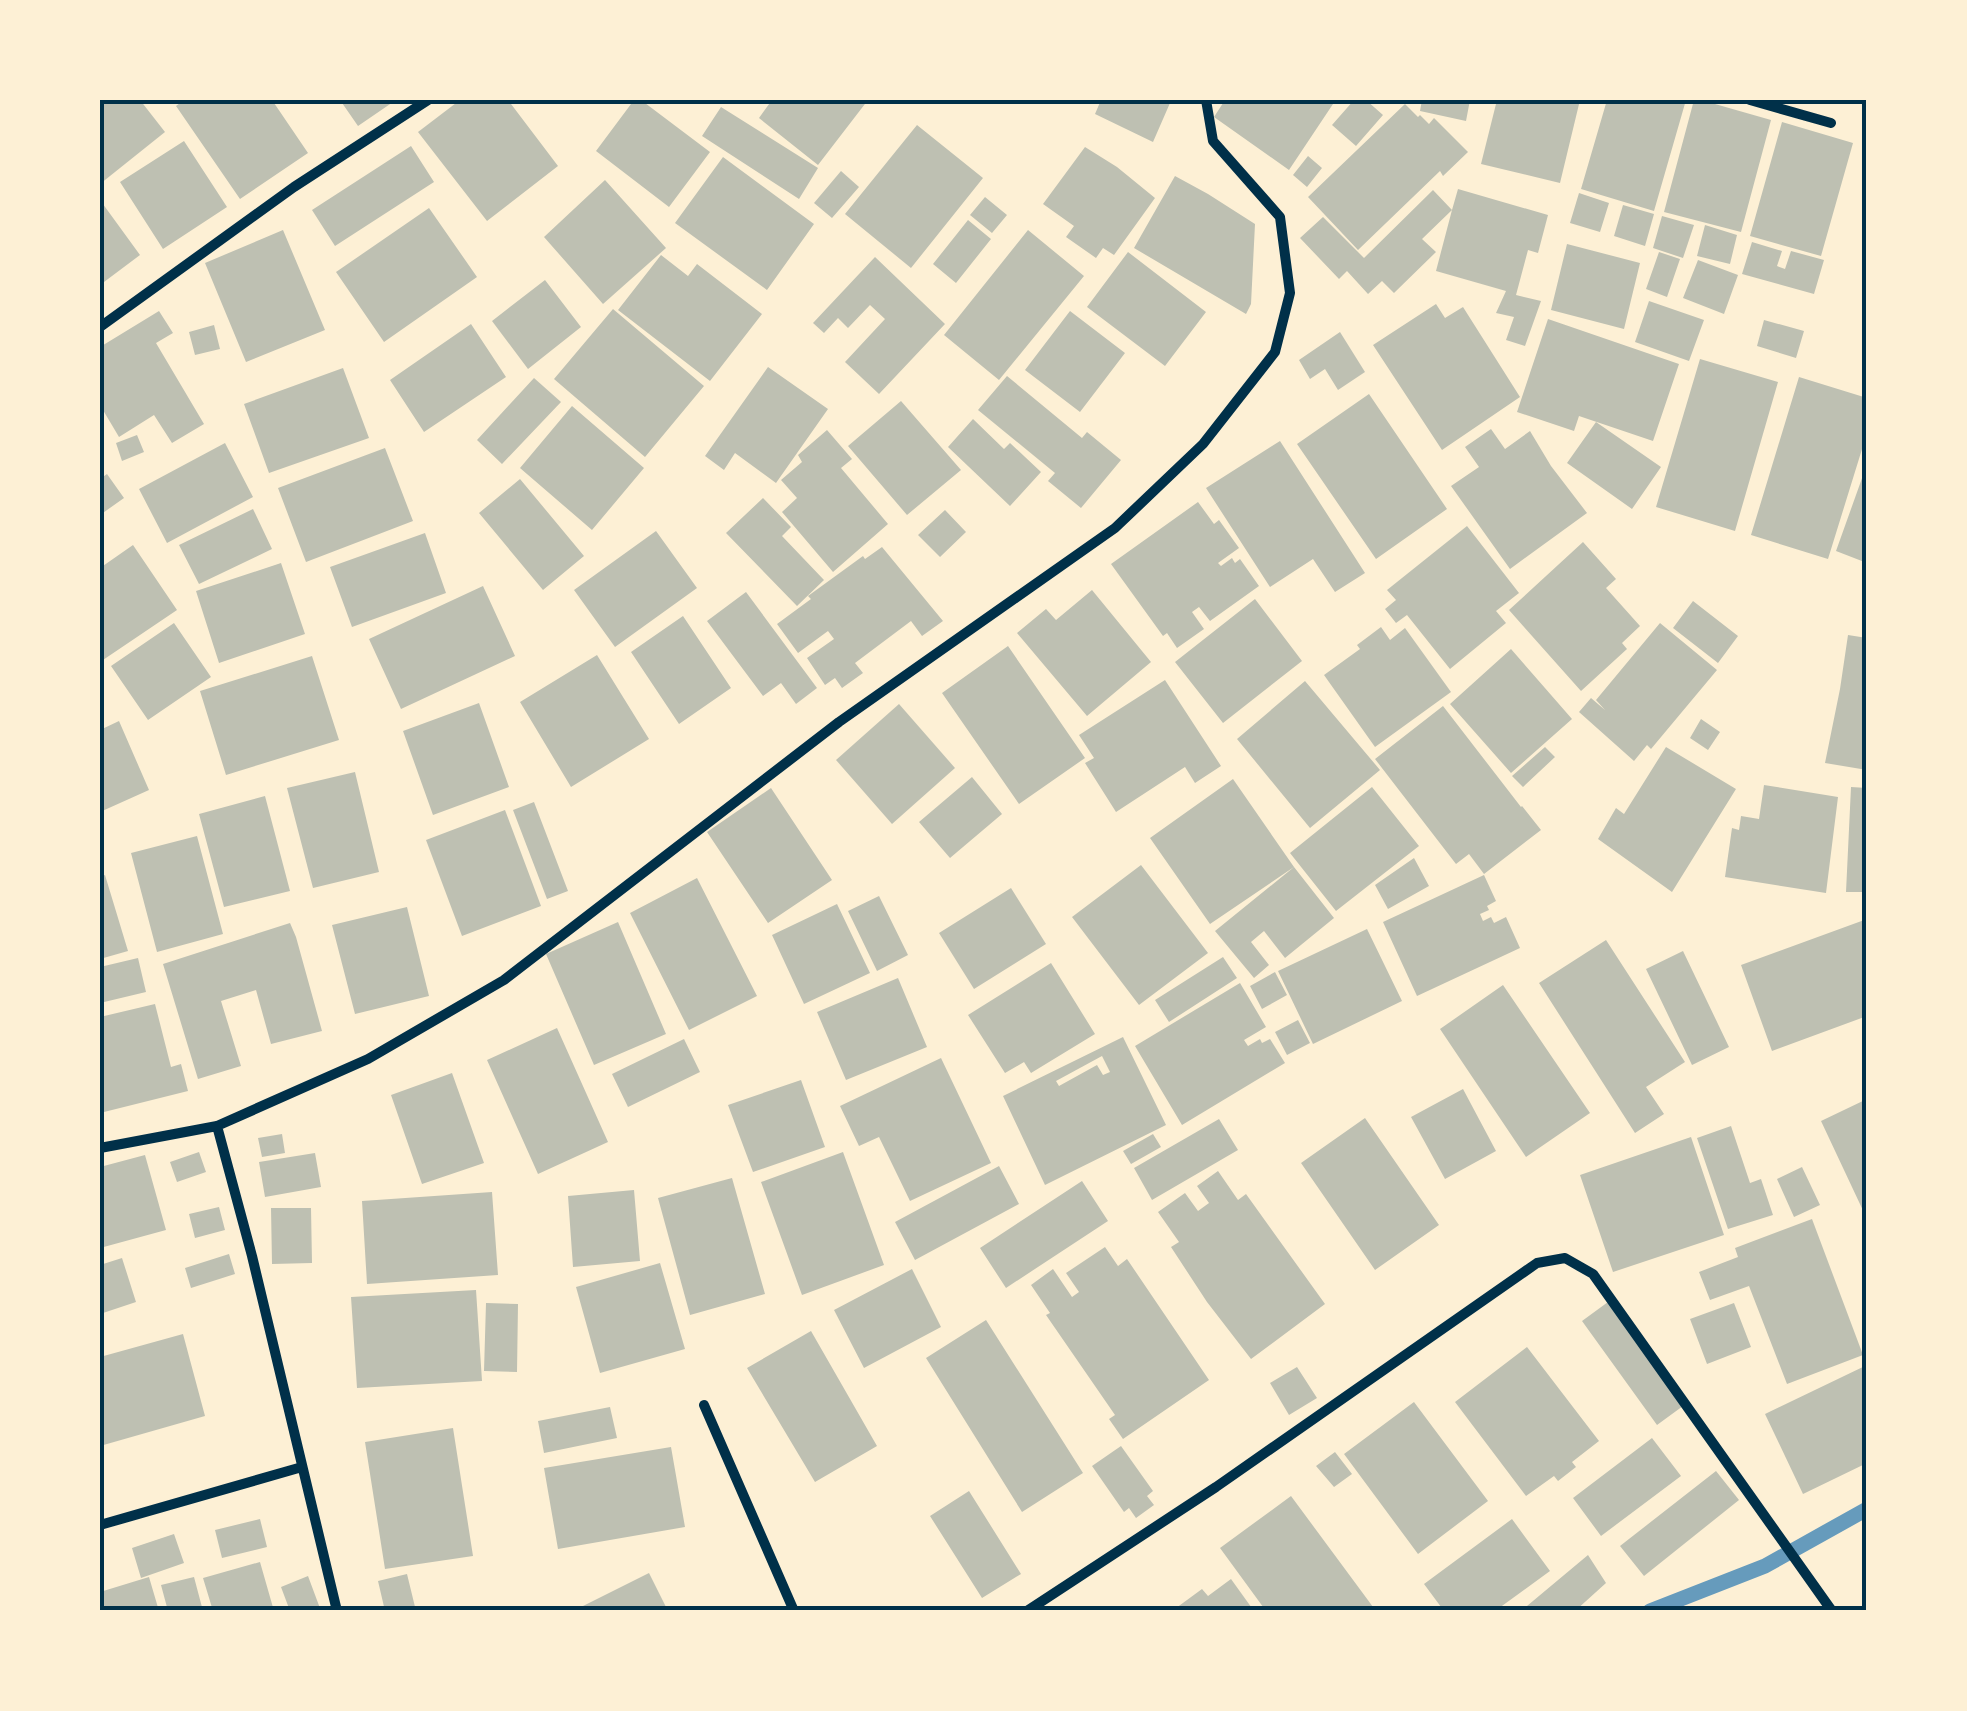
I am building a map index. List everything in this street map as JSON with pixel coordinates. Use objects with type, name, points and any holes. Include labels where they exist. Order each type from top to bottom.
[{"type":"street","points":[[100,327],[294,187],[428,100]]},
{"type":"street","points":[[100,1148],[217,1126],[368,1059],[504,980],[839,722],[1115,528],[1203,444],[1275,352],[1290,293],[1280,217],[1214,141],[1206,100]]},
{"type":"street","points":[[1750,100],[1832,123]]},
{"type":"street","points":[[217,1126],[337,1611]]},
{"type":"street","points":[[1026,1611],[1216,1487],[1537,1263],[1565,1258],[1593,1274],[1832,1611]]},
{"type":"street","points":[[704,1405],[794,1611]]},
{"type":"street","points":[[100,1525],[302,1467]]},
{"type":"building","points":[[100,100],[140,100],[165,132],[100,184]]},
{"type":"building","points":[[184,100],[272,100],[308,153],[240,199],[176,106]]},
{"type":"building","points":[[340,100],[396,100],[358,126]]},
{"type":"building","points":[[460,100],[508,100],[558,166],[487,221],[418,132]]},
{"type":"building","points":[[634,100],[641,100],[710,152],[669,207],[596,151]]},
{"type":"building","points":[[772,100],[868,100],[818,165],[759,118]]},
{"type":"building","points":[[1101,100],[1170,103],[1153,142],[1095,114]]},
{"type":"building","points":[[1225,100],[1327,100],[1333,104],[1289,170],[1214,117]]},
{"type":"building","points":[[1354,100],[1366,100],[1383,115],[1356,146],[1332,125]]},
{"type":"building","points":[[1422,100],[1470,100],[1466,121],[1420,111]]},
{"type":"building","points":[[1497,100],[1580,100],[1560,183],[1481,164]]},
{"type":"building","points":[[1607,100],[1686,100],[1654,211],[1581,189]]},
{"type":"building","points":[[1694,100],[1771,120],[1741,232],[1664,212]]},
{"type":"building","points":[[1405,104],[1429,124],[1434,118],[1468,152],[1443,176],[1440,171],[1358,250],[1308,197]]},
{"type":"building","points":[[721,107],[818,168],[799,199],[702,136]]},
{"type":"building","points":[[1782,122],[1853,143],[1821,256],[1750,236]]},
{"type":"building","points":[[917,125],[983,178],[911,268],[845,214]]},
{"type":"building","points":[[184,141],[227,207],[163,249],[120,182]]},
{"type":"building","points":[[411,146],[434,182],[335,246],[312,210]]},
{"type":"building","points":[[1085,147],[1155,198],[1114,255],[1103,248],[1096,258],[1066,237],[1074,226],[1043,204]]},
{"type":"building","points":[[1308,156],[1322,168],[1307,187],[1293,175]]},
{"type":"building","points":[[723,157],[814,224],[767,290],[675,223]]},
{"type":"building","points":[[841,171],[859,187],[832,218],[814,203]]},
{"type":"building","points":[[1175,176],[1255,224],[1251,304],[1246,314],[1134,248]]},
{"type":"building","points":[[605,180],[666,248],[603,304],[544,237]]},
{"type":"building","points":[[1458,189],[1548,215],[1538,253],[1528,250],[1516,295],[1541,301],[1525,346],[1506,340],[1514,317],[1496,313],[1506,291],[1436,271]]},
{"type":"building","points":[[1433,190],[1452,210],[1422,239],[1436,252],[1394,293],[1382,281],[1368,294],[1347,271],[1339,279],[1300,238],[1323,217],[1364,258]]},
{"type":"building","points":[[1579,193],[1609,203],[1600,232],[1570,223]]},
{"type":"building","points":[[985,197],[1007,215],[992,233],[970,215]]},
{"type":"building","points":[[100,200],[140,255],[100,285]]},
{"type":"building","points":[[1623,205],[1654,214],[1645,246],[1614,236]]},
{"type":"building","points":[[429,208],[477,277],[384,342],[336,272]]},
{"type":"building","points":[[1662,216],[1694,225],[1683,258],[1653,248]]},
{"type":"building","points":[[968,220],[991,239],[956,283],[933,264]]},
{"type":"building","points":[[1705,225],[1737,235],[1730,264],[1697,256]]},
{"type":"building","points":[[283,230],[325,330],[246,362],[205,263]]},
{"type":"building","points":[[1028,230],[1084,276],[999,380],[944,335]]},
{"type":"building","points":[[1752,242],[1782,251],[1777,266],[1785,269],[1791,251],[1824,260],[1814,294],[1742,274]]},
{"type":"building","points":[[1567,244],[1640,263],[1624,329],[1551,310]]},
{"type":"building","points":[[1128,252],[1206,312],[1165,366],[1087,307]]},
{"type":"building","points":[[1659,252],[1680,259],[1667,297],[1646,289]]},
{"type":"building","points":[[661,255],[688,276],[697,264],[762,314],[710,381],[618,310]]},
{"type":"building","points":[[875,257],[945,324],[879,394],[845,362],[885,319],[870,305],[848,328],[838,318],[824,333],[813,323]]},
{"type":"building","points":[[1698,260],[1738,275],[1724,314],[1683,298]]},
{"type":"building","points":[[545,280],[581,327],[528,369],[492,321]]},
{"type":"building","points":[[1649,301],[1704,320],[1689,361],[1635,342]]},
{"type":"building","points":[[1436,304],[1445,318],[1463,307],[1520,397],[1442,450],[1373,345]]},
{"type":"building","points":[[613,309],[704,386],[645,457],[554,379]]},
{"type":"building","points":[[159,311],[173,333],[156,343],[204,424],[172,443],[154,415],[119,437],[100,405],[100,347]]},
{"type":"building","points":[[1070,311],[1125,353],[1080,412],[1025,370]]},
{"type":"building","points":[[1548,319],[1679,364],[1653,441],[1579,416],[1574,431],[1517,412]]},
{"type":"building","points":[[1764,320],[1804,331],[1796,358],[1757,346]]},
{"type":"building","points":[[471,324],[506,377],[424,432],[390,380]]},
{"type":"building","points":[[214,325],[220,349],[195,355],[189,332]]},
{"type":"building","points":[[1340,332],[1365,372],[1338,390],[1325,369],[1310,379],[1299,360]]},
{"type":"building","points":[[1700,359],[1778,382],[1735,531],[1656,507]]},
{"type":"building","points":[[768,367],[828,409],[776,483],[735,453],[724,470],[705,456]]},
{"type":"building","points":[[343,368],[369,438],[269,473],[244,404]]},
{"type":"building","points":[[1007,376],[1082,438],[1087,432],[1121,460],[1081,508],[1048,481],[1055,473],[978,410]]},
{"type":"building","points":[[1799,377],[1867,398],[1867,433],[1828,559],[1751,535]]},
{"type":"building","points":[[534,378],[561,402],[502,464],[477,440]]},
{"type":"building","points":[[1369,394],[1447,509],[1376,559],[1297,444]]},
{"type":"building","points":[[901,401],[961,470],[907,515],[848,446]]},
{"type":"building","points":[[572,406],[644,468],[592,530],[520,468]]},
{"type":"building","points":[[973,419],[1004,449],[1010,443],[1041,472],[1010,506],[948,447]]},
{"type":"building","points":[[1596,422],[1661,467],[1632,509],[1567,463]]},
{"type":"building","points":[[1491,429],[1505,449],[1530,431],[1587,513],[1510,569],[1451,486],[1479,467],[1465,447]]},
{"type":"building","points":[[827,430],[852,459],[841,468],[888,524],[833,572],[782,512],[797,498],[781,480],[802,462],[798,455]]},
{"type":"building","points":[[137,435],[144,452],[122,461],[116,443]]},
{"type":"building","points":[[1280,441],[1365,573],[1335,592],[1313,559],[1270,587],[1206,488]]},
{"type":"building","points":[[225,443],[253,497],[167,543],[139,489]]},
{"type":"building","points":[[385,448],[413,521],[306,562],[278,488]]},
{"type":"building","points":[[1867,467],[1867,563],[1836,551]]},
{"type":"building","points":[[107,474],[124,498],[100,515],[100,479]]},
{"type":"building","points":[[520,479],[584,556],[543,590],[479,513]]},
{"type":"building","points":[[763,498],[791,527],[782,536],[824,580],[797,606],[726,533]]},
{"type":"building","points":[[1198,502],[1214,524],[1219,520],[1239,548],[1218,563],[1221,566],[1232,558],[1235,563],[1240,559],[1259,586],[1210,621],[1199,607],[1192,612],[1204,629],[1177,648],[1167,633],[1163,636],[1111,564]]},
{"type":"building","points":[[253,509],[272,549],[199,584],[179,545]]},
{"type":"building","points":[[945,510],[966,532],[940,557],[918,535]]},
{"type":"building","points":[[1467,526],[1519,593],[1496,611],[1506,623],[1450,669],[1407,615],[1396,623],[1385,609],[1396,600],[1387,590]]},
{"type":"building","points":[[656,531],[697,588],[615,647],[574,590]]},
{"type":"building","points":[[425,533],[446,593],[352,627],[330,567]]},
{"type":"building","points":[[1583,542],[1616,579],[1606,588],[1640,626],[1622,643],[1627,649],[1581,691],[1509,610]]},
{"type":"building","points":[[133,545],[177,610],[100,662],[100,568]]},
{"type":"building","points":[[882,547],[943,621],[922,636],[911,621],[855,663],[863,673],[842,688],[835,678],[825,685],[807,658],[834,639],[828,631],[798,653],[777,624],[811,599],[808,596]]},
{"type":"building","points":[[281,563],[305,634],[219,663],[196,591]]},
{"type":"building","points":[[483,586],[515,656],[401,709],[369,639]]},
{"type":"building","points":[[1092,590],[1151,662],[1087,716],[1017,633],[1046,609],[1056,620]]},
{"type":"building","points":[[746,592],[817,688],[796,704],[781,683],[763,696],[707,621]]},
{"type":"building","points":[[1255,599],[1302,661],[1223,723],[1175,662]]},
{"type":"building","points":[[1693,601],[1738,636],[1718,663],[1673,628]]},
{"type":"building","points":[[683,616],[731,688],[679,724],[631,652]]},
{"type":"building","points":[[174,623],[211,677],[148,720],[111,666]]},
{"type":"building","points":[[1660,623],[1717,670],[1651,749],[1647,745],[1634,761],[1579,712],[1591,698],[1605,710],[1596,700]]},
{"type":"building","points":[[1381,627],[1390,640],[1405,628],[1451,692],[1375,747],[1324,675],[1360,649],[1357,645]]},
{"type":"building","points":[[1848,635],[1867,638],[1867,770],[1825,763]]},
{"type":"building","points":[[1008,646],[1085,758],[1019,804],[942,693]]},
{"type":"building","points":[[1511,649],[1572,719],[1511,773],[1450,704]]},
{"type":"building","points":[[597,655],[649,739],[571,787],[520,702]]},
{"type":"building","points":[[312,656],[339,740],[226,775],[200,691]]},
{"type":"building","points":[[1165,680],[1221,766],[1195,783],[1185,767],[1116,812],[1085,763],[1094,758],[1079,735]]},
{"type":"building","points":[[1305,681],[1380,770],[1310,828],[1237,739]]},
{"type":"building","points":[[479,703],[509,787],[433,815],[403,731]]},
{"type":"building","points":[[899,704],[955,768],[892,824],[836,760]]},
{"type":"building","points":[[1443,706],[1541,830],[1484,874],[1469,854],[1456,864],[1375,759]]},
{"type":"building","points":[[1701,719],[1720,732],[1708,750],[1690,738]]},
{"type":"building","points":[[119,721],[149,790],[100,812],[100,730]]},
{"type":"building","points":[[1545,747],[1555,757],[1523,787],[1512,776]]},
{"type":"building","points":[[1666,747],[1736,789],[1672,892],[1598,839],[1616,808],[1624,814]]},
{"type":"building","points":[[355,772],[379,872],[313,888],[287,788]]},
{"type":"building","points":[[972,777],[1002,814],[950,858],[919,822]]},
{"type":"building","points":[[1233,779],[1294,867],[1210,924],[1150,838]]},
{"type":"building","points":[[1764,785],[1838,797],[1826,893],[1725,877],[1732,828],[1739,830],[1741,816],[1759,819]]},
{"type":"building","points":[[1372,787],[1419,846],[1336,911],[1290,853]]},
{"type":"building","points":[[1851,787],[1867,788],[1867,892],[1846,892]]},
{"type":"building","points":[[771,788],[832,880],[768,923],[707,832]]},
{"type":"building","points":[[265,796],[290,891],[224,907],[199,814]]},
{"type":"building","points":[[534,802],[568,891],[547,899],[513,810]]},
{"type":"building","points":[[505,810],[541,906],[462,936],[426,840]]},
{"type":"building","points":[[197,836],[223,934],[157,952],[131,853]]},
{"type":"building","points":[[1414,858],[1429,886],[1388,909],[1375,885]]},
{"type":"building","points":[[1141,865],[1208,953],[1139,1005],[1072,917]]},
{"type":"building","points":[[1294,867],[1334,918],[1285,958],[1264,931],[1251,942],[1269,965],[1254,978],[1215,931]]},
{"type":"building","points":[[105,875],[128,951],[100,959],[100,877]]},
{"type":"building","points":[[1484,875],[1496,901],[1480,914],[1483,921],[1491,917],[1494,923],[1506,917],[1520,948],[1417,996],[1383,922]]},
{"type":"building","points":[[697,878],[757,996],[689,1030],[630,913]]},
{"type":"building","points":[[1011,888],[1046,944],[974,989],[939,933]]},
{"type":"building","points":[[879,896],[908,955],[877,971],[848,911]]},
{"type":"building","points":[[837,904],[870,973],[804,1004],[772,935]]},
{"type":"building","points":[[407,907],[429,996],[355,1014],[332,925]]},
{"type":"building","points":[[1867,919],[1867,1016],[1772,1051],[1741,965]]},
{"type":"building","points":[[618,922],[666,1034],[594,1065],[546,954]]},
{"type":"building","points":[[290,923],[322,1031],[271,1044],[256,990],[221,1001],[241,1066],[198,1079],[163,964]]},
{"type":"building","points":[[1367,929],[1402,1001],[1313,1044],[1278,971]]},
{"type":"building","points":[[1606,940],[1685,1062],[1646,1087],[1664,1114],[1635,1133],[1539,983]]},
{"type":"building","points":[[1683,951],[1729,1047],[1692,1065],[1646,969]]},
{"type":"building","points":[[1223,957],[1237,978],[1169,1022],[1155,1000]]},
{"type":"building","points":[[138,958],[146,992],[100,1003],[100,967]]},
{"type":"building","points":[[1051,963],[1095,1034],[1031,1073],[1024,1062],[1005,1073],[968,1015]]},
{"type":"building","points":[[1275,972],[1287,995],[1262,1009],[1250,986]]},
{"type":"building","points":[[898,978],[927,1047],[846,1080],[817,1012]]},
{"type":"building","points":[[1240,983],[1266,1027],[1244,1040],[1248,1046],[1260,1039],[1262,1043],[1270,1039],[1285,1063],[1182,1125],[1135,1046]]},
{"type":"building","points":[[1503,985],[1590,1113],[1526,1157],[1440,1029]]},
{"type":"building","points":[[155,1004],[171,1067],[181,1064],[188,1091],[100,1113],[100,1017]]},
{"type":"building","points":[[1298,1020],[1310,1043],[1287,1055],[1275,1032]]},
{"type":"building","points":[[557,1028],[608,1142],[538,1174],[487,1060]]},
{"type":"building","points":[[1123,1037],[1166,1125],[1045,1185],[1003,1096]],"holes":[[[1102,1056],[1110,1072],[1103,1075],[1097,1065],[1059,1086],[1056,1081]]]},
{"type":"building","points":[[684,1039],[700,1072],[628,1107],[612,1074]]},
{"type":"building","points":[[941,1058],[991,1163],[910,1201],[879,1137],[859,1146],[840,1106]]},
{"type":"building","points":[[452,1073],[484,1163],[422,1184],[391,1095]]},
{"type":"building","points":[[801,1080],[825,1147],[753,1172],[728,1105]]},
{"type":"building","points":[[1463,1089],[1496,1151],[1445,1179],[1411,1117]]},
{"type":"building","points":[[1867,1099],[1867,1219],[1821,1121]]},
{"type":"building","points":[[1365,1118],[1439,1225],[1375,1270],[1301,1163]]},
{"type":"building","points":[[1219,1119],[1238,1150],[1152,1200],[1134,1168]]},
{"type":"building","points":[[1731,1126],[1750,1183],[1761,1179],[1773,1215],[1728,1229],[1697,1138]]},
{"type":"building","points":[[282,1134],[285,1153],[262,1157],[258,1138]]},
{"type":"building","points":[[1153,1134],[1161,1147],[1131,1164],[1123,1151]]},
{"type":"building","points":[[1691,1137],[1724,1235],[1613,1272],[1580,1175]]},
{"type":"building","points":[[199,1152],[206,1172],[177,1182],[170,1162]]},
{"type":"building","points":[[843,1152],[884,1265],[802,1295],[761,1182]]},
{"type":"building","points":[[315,1153],[321,1187],[265,1197],[259,1162]]},
{"type":"building","points":[[145,1155],[166,1230],[100,1248],[100,1167]]},
{"type":"building","points":[[999,1166],[1019,1204],[915,1260],[895,1222]]},
{"type":"building","points":[[1802,1167],[1820,1205],[1794,1217],[1777,1179]]},
{"type":"building","points":[[1218,1171],[1238,1200],[1246,1194],[1325,1304],[1251,1359],[1171,1247],[1179,1242],[1158,1212],[1185,1193],[1198,1211],[1209,1203],[1197,1186]]},
{"type":"building","points":[[732,1178],[765,1294],[690,1315],[658,1198]]},
{"type":"building","points":[[1082,1181],[1108,1221],[1006,1288],[980,1248]]},
{"type":"building","points":[[634,1190],[640,1261],[573,1267],[568,1196]]},
{"type":"building","points":[[492,1192],[498,1275],[367,1284],[362,1201]]},
{"type":"building","points":[[219,1207],[225,1230],[195,1238],[189,1214]]},
{"type":"building","points":[[271,1208],[311,1208],[312,1263],[272,1264]]},
{"type":"building","points":[[1812,1219],[1863,1355],[1787,1384],[1749,1286],[1710,1300],[1699,1272],[1738,1257],[1735,1248]]},
{"type":"building","points":[[1105,1247],[1118,1266],[1127,1259],[1209,1380],[1123,1439],[1109,1419],[1115,1415],[1046,1315],[1050,1313],[1031,1285],[1053,1269],[1072,1297],[1079,1292],[1066,1273]]},
{"type":"building","points":[[229,1254],[235,1274],[191,1288],[185,1268]]},
{"type":"building","points":[[122,1258],[136,1302],[100,1314],[100,1265]]},
{"type":"building","points":[[660,1263],[685,1349],[600,1373],[576,1287]]},
{"type":"building","points":[[912,1269],[941,1327],[864,1368],[834,1310]]},
{"type":"building","points":[[476,1290],[482,1381],[357,1388],[351,1297]]},
{"type":"building","points":[[1608,1302],[1683,1406],[1657,1425],[1582,1321]]},
{"type":"building","points":[[486,1303],[518,1304],[517,1372],[484,1371]]},
{"type":"building","points":[[1734,1303],[1751,1347],[1707,1364],[1690,1319]]},
{"type":"building","points":[[986,1320],[1083,1473],[1022,1512],[926,1358]]},
{"type":"building","points":[[811,1331],[877,1446],[815,1482],[747,1368]]},
{"type":"building","points":[[183,1334],[205,1416],[100,1446],[100,1357]]},
{"type":"building","points":[[1527,1347],[1599,1441],[1572,1462],[1576,1467],[1558,1481],[1554,1476],[1526,1496],[1455,1402]]},
{"type":"building","points":[[1867,1365],[1867,1463],[1803,1494],[1765,1414]]},
{"type":"building","points":[[1297,1367],[1317,1398],[1289,1415],[1270,1383]]},
{"type":"building","points":[[1414,1402],[1488,1501],[1418,1554],[1344,1454]]},
{"type":"building","points":[[610,1407],[617,1438],[544,1453],[538,1421]]},
{"type":"building","points":[[453,1428],[473,1556],[385,1569],[365,1442]]},
{"type":"building","points":[[1652,1438],[1681,1476],[1601,1536],[1573,1498]]},
{"type":"building","points":[[1121,1446],[1153,1491],[1147,1496],[1154,1505],[1136,1518],[1129,1508],[1124,1512],[1092,1466]]},
{"type":"building","points":[[671,1447],[685,1527],[558,1549],[544,1468]]},
{"type":"building","points":[[1335,1452],[1352,1474],[1334,1487],[1316,1466]]},
{"type":"building","points":[[1716,1471],[1739,1500],[1644,1576],[1620,1546]]},
{"type":"building","points":[[969,1491],[1021,1574],[982,1598],[930,1516]]},
{"type":"building","points":[[1291,1496],[1376,1611],[1266,1611],[1220,1548]]},
{"type":"building","points":[[260,1519],[267,1547],[222,1558],[215,1530]]},
{"type":"building","points":[[1512,1519],[1550,1571],[1495,1611],[1444,1611],[1424,1584]]},
{"type":"building","points":[[174,1534],[184,1563],[141,1578],[132,1548]]},
{"type":"building","points":[[1588,1555],[1606,1583],[1575,1611],[1521,1611]]},
{"type":"building","points":[[260,1562],[274,1611],[213,1611],[203,1578]]},
{"type":"building","points":[[649,1573],[668,1611],[573,1611]]},
{"type":"building","points":[[407,1574],[416,1611],[385,1611],[378,1581]]},
{"type":"building","points":[[308,1576],[321,1611],[290,1611],[281,1587]]},
{"type":"building","points":[[149,1577],[159,1611],[100,1611],[100,1592]]},
{"type":"building","points":[[194,1577],[203,1611],[168,1611],[161,1585]]},
{"type":"building","points":[[1231,1579],[1254,1611],[1172,1611],[1202,1589],[1208,1596]]},
{"type":"waterway","points":[[1650,1611],[1765,1566],[1867,1509]]}]
